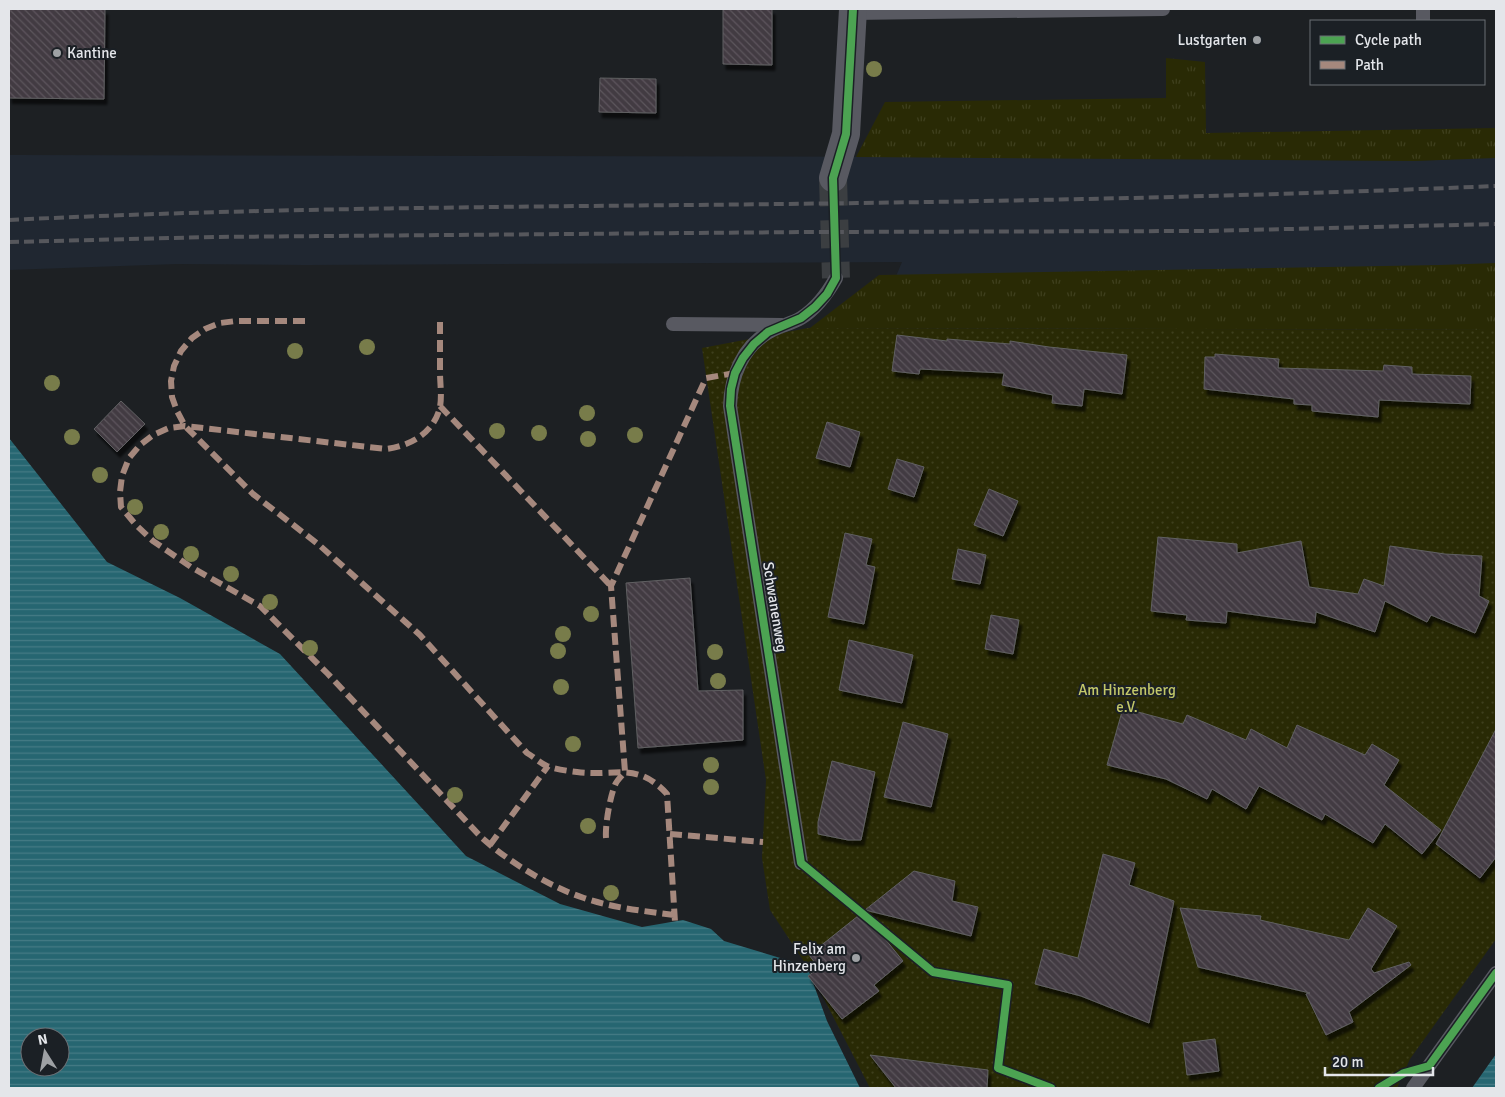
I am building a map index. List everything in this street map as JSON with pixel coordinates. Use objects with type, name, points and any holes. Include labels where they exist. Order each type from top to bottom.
[{"type":"street","points":[[834,178],[846,134],[853,11]]},
{"type":"lane","points":[[853,11],[1163,9]]},
{"type":"lane","name":"Schwanenweg","points":[[801,863],[730,406],[731,389],[735,373],[743,358],[754,344],[768,332],[801,318],[816,307],[827,294],[836,278]]},
{"type":"lane","points":[[673,324],[785,325]]},
{"type":"lane","points":[[1413,1088],[1496,973]]},
{"type":"shaded area","points":[[9,155],[1031,157],[1414,161],[1496,157],[1496,330],[874,328],[902,262],[177,264],[9,270]]},
{"type":"green space","points":[[1166,58],[1205,62],[1206,133],[1496,128],[1496,158],[1414,161],[856,157],[885,102],[1166,98]]},
{"type":"green space","points":[[1496,263],[1496,330],[810,328],[879,275]]},
{"type":"green space","name":"Am Hinzenberg e.V.","points":[[808,328],[1496,330],[1496,939],[1410,1059],[1397,1088],[870,1088],[807,966],[770,910],[762,858],[766,780],[702,348]]},
{"type":"water","points":[[9,438],[107,562],[180,598],[280,654],[466,856],[560,904],[642,927],[683,920],[711,929],[724,941],[807,966],[827,1021],[860,1088],[9,1088]]},
{"type":"water","points":[[1496,1054],[1496,1088],[1472,1088]]},
{"type":"building","name":"Kantine","points":[[9,9],[105,9],[104,99],[9,98]]},
{"type":"building","points":[[723,9],[772,9],[772,65],[723,64]]},
{"type":"building","points":[[600,78],[656,79],[656,113],[599,112]]},
{"type":"building","points":[[897,335],[947,341],[947,339],[1010,344],[1010,341],[1127,355],[1122,394],[1084,389],[1082,406],[1052,403],[1053,395],[1002,385],[1004,373],[920,369],[919,374],[892,371]]},
{"type":"building","points":[[1215,354],[1279,359],[1278,368],[1383,371],[1384,365],[1412,367],[1412,374],[1471,376],[1470,404],[1379,400],[1378,417],[1312,411],[1312,405],[1294,404],[1294,399],[1204,389],[1205,357],[1215,357]]},
{"type":"building","points":[[121,401],[145,424],[117,452],[94,429]]},
{"type":"building","points":[[827,422],[860,432],[850,467],[816,458]]},
{"type":"building","points":[[897,459],[924,467],[914,497],[888,489]]},
{"type":"building","points":[[989,489],[1018,501],[1003,536],[974,525]]},
{"type":"building","points":[[845,533],[872,539],[866,565],[875,567],[864,624],[828,617]]},
{"type":"building","points":[[1158,537],[1237,544],[1237,553],[1301,541],[1309,587],[1358,594],[1364,579],[1384,586],[1390,546],[1445,554],[1482,556],[1479,596],[1489,601],[1475,633],[1431,615],[1427,622],[1385,601],[1375,632],[1316,612],[1315,623],[1227,611],[1226,623],[1186,620],[1187,615],[1151,611]]},
{"type":"building","points":[[958,549],[986,555],[980,584],[952,579]]},
{"type":"building","points":[[690,578],[698,691],[743,690],[743,740],[638,748],[626,583]]},
{"type":"building","points":[[991,615],[1019,620],[1013,654],[985,649]]},
{"type":"building","points":[[849,640],[913,655],[902,703],[839,690]]},
{"type":"building","points":[[1123,708],[1183,724],[1187,715],[1246,740],[1251,729],[1287,748],[1297,725],[1365,755],[1372,744],[1399,760],[1384,785],[1441,830],[1422,854],[1385,824],[1373,843],[1325,814],[1322,820],[1259,786],[1246,809],[1212,789],[1207,799],[1166,779],[1107,765]]},
{"type":"building","points":[[903,722],[948,734],[931,807],[884,797]]},
{"type":"building","points":[[1496,729],[1496,857],[1480,878],[1436,844]]},
{"type":"building","points":[[832,761],[875,772],[861,840],[848,840],[818,834],[818,822]]},
{"type":"building","points":[[1103,854],[1135,863],[1129,885],[1174,901],[1149,1023],[1081,996],[1035,984],[1044,949],[1078,958]]},
{"type":"building","points":[[914,871],[955,881],[952,901],[978,907],[971,936],[865,910]]},
{"type":"building","points":[[1180,908],[1261,916],[1260,920],[1349,940],[1368,908],[1397,926],[1371,969],[1374,973],[1409,962],[1411,965],[1349,1012],[1353,1022],[1326,1035],[1306,994],[1310,993],[1198,967]]},
{"type":"building","name":"Felix am Hinzenberg","points":[[863,912],[903,961],[874,985],[879,991],[842,1019],[808,976],[819,968],[809,955]]},
{"type":"building","points":[[1215,1039],[1219,1071],[1187,1075],[1183,1043]]},
{"type":"building","points":[[870,1055],[988,1070],[987,1088],[896,1088]]},
{"type":"tunnel","points":[[833,178],[836,278]]},
{"type":"railway","points":[[9,220],[222,212],[1099,199],[1496,186]]},
{"type":"railway","points":[[9,242],[214,237],[1206,231],[1496,224]]},
{"type":"marked path","points":[[305,321],[236,321],[220,323],[205,329],[192,338],[181,351],[174,366],[171,381],[172,397],[185,426],[253,494],[318,544],[420,635],[527,753],[547,766],[562,770],[591,773],[625,772],[646,777],[667,794],[675,922]]},
{"type":"marked path","points":[[440,322],[440,407],[432,424],[420,437],[404,445],[386,449],[185,426],[169,428],[153,435],[140,445],[129,458],[122,476],[121,507],[153,541],[191,567],[260,606],[328,674],[482,838],[505,856],[544,881],[584,898],[617,907],[674,915]]},
{"type":"marked path","points":[[606,838],[607,819],[613,790],[617,781],[625,772],[611,586],[706,378],[735,373]]},
{"type":"marked path","points":[[440,406],[611,586]]},
{"type":"marked path","points":[[490,845],[548,766]]},
{"type":"marked path","points":[[670,834],[763,842]]},
{"type":"cycle path","points":[[853,9],[846,134],[833,178],[836,278],[827,294],[815,307],[801,318],[768,332],[754,344],[743,358],[735,373],[731,389],[730,406],[801,863],[933,972],[1008,985],[998,1068],[1051,1088]]},
{"type":"cycle path","points":[[1379,1088],[1404,1073],[1429,1066],[1496,973]]},
{"type":"place","name":"Lustgarten","points":[[1257,40]]},
{"type":"place","name":"Kantine","points":[[57,53]]},
{"type":"place","name":"Felix am Hinzenberg","points":[[856,958]]}]
